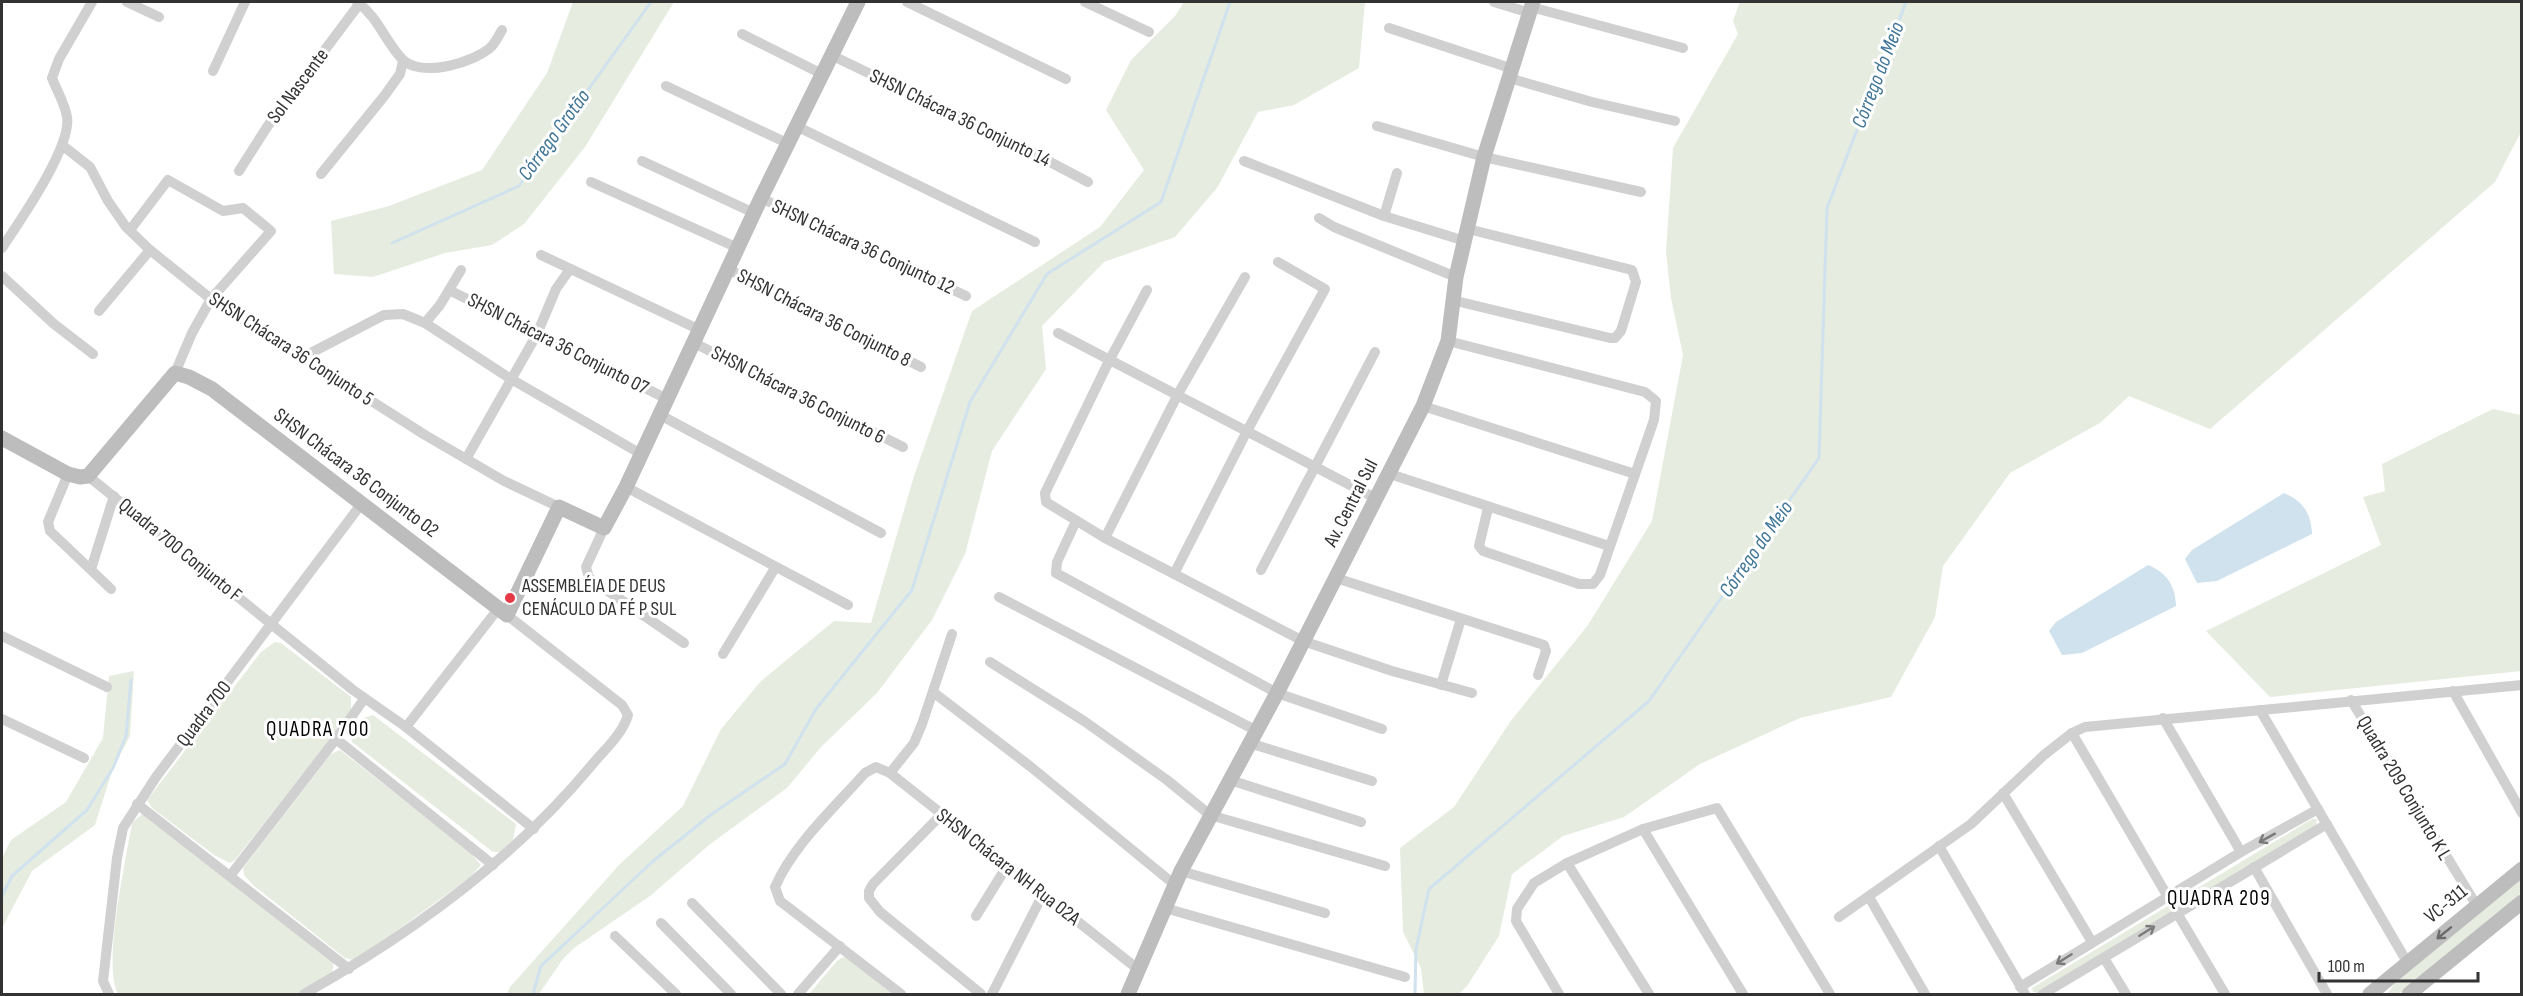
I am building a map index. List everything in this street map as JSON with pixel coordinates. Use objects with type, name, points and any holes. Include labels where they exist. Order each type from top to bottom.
[{"type":"street","points":[[2,248],[43,182],[62,145],[66,134],[67,117],[52,78],[59,59],[92,2]]},
{"type":"street","points":[[127,2],[159,17]]},
{"type":"street","points":[[213,71],[245,2]]},
{"type":"street","points":[[358,2],[384,32],[403,61],[425,68],[452,67],[491,46],[502,30]]},
{"type":"street","name":"Sol Nascente","points":[[239,171],[267,127],[358,2]]},
{"type":"street","points":[[684,643],[589,579],[586,567],[796,126],[858,2]]},
{"type":"street","points":[[907,2],[1066,79]]},
{"type":"street","points":[[1085,2],[1149,32]]},
{"type":"street","points":[[1494,2],[1531,7],[1683,48]]},
{"type":"street","name":"Av. Central Sul","points":[[1128,994],[1178,878],[1277,693],[1423,406],[1448,341],[1456,278],[1484,157],[1531,7]]},
{"type":"street","points":[[1389,28],[1592,102],[1675,121]]},
{"type":"street","points":[[742,34],[822,74]]},
{"type":"street","name":"SHSN Chácara 36 Conjunto 14","points":[[831,55],[1016,144],[1088,183]]},
{"type":"street","points":[[321,174],[385,95],[400,74],[403,61]]},
{"type":"street","points":[[666,86],[788,143]]},
{"type":"street","points":[[796,126],[1035,242]]},
{"type":"street","points":[[1377,126],[1484,157],[1641,192]]},
{"type":"street","name":"SHSN Chácara 36 Conjunto 5","points":[[62,145],[90,167],[113,209],[130,230],[150,250],[211,299],[386,411],[466,459],[504,481],[559,507]]},
{"type":"street","name":"SHSN Chácara 36 Conjunto 12","points":[[642,161],[758,206],[966,296]]},
{"type":"street","points":[[1244,161],[1384,216],[1632,270],[1636,282],[1621,331],[1610,338],[1452,300]]},
{"type":"street","points":[[1384,216],[1397,173]]},
{"type":"street","points":[[2,438],[68,474],[88,476],[175,373],[192,333],[211,299],[271,231],[243,208],[223,211],[168,180],[130,230]]},
{"type":"street","points":[[591,182],[738,248]]},
{"type":"street","points":[[1319,218],[1334,227],[1456,278]]},
{"type":"street","points":[[99,311],[150,250]]},
{"type":"street","name":"SHSN Chácara 36 Conjunto 6","points":[[541,255],[903,447]]},
{"type":"street","points":[[1174,574],[1247,431],[1325,289],[1278,262]]},
{"type":"street","points":[[466,459],[537,334],[556,289],[570,269]]},
{"type":"street","points":[[425,323],[450,290],[461,270]]},
{"type":"street","name":"SHSN Chácara 36 Conjunto 8","points":[[728,270],[921,366]]},
{"type":"street","points":[[2,276],[54,324],[93,354]]},
{"type":"street","points":[[1105,538],[1178,394],[1245,277]]},
{"type":"street","name":"SHSN Chácara 36 Conjunto 07","points":[[450,290],[667,399]]},
{"type":"street","points":[[1148,290],[1109,361],[1045,493],[1045,499],[1049,504],[1105,538],[1303,641],[1472,693]]},
{"type":"street","points":[[303,357],[384,315],[403,314],[425,323],[511,379],[640,454]]},
{"type":"street","points":[[1058,333],[1375,498]]},
{"type":"street","points":[[1448,341],[1645,392],[1652,396],[1657,406],[1597,580],[1588,585],[1579,584],[1491,555],[1480,549],[1488,508]]},
{"type":"street","points":[[1262,570],[1375,352]]},
{"type":"street","name":"SHSN Chácara 36 Conjunto 02","points":[[175,373],[189,377],[212,389],[502,612]]},
{"type":"street","points":[[1423,406],[1635,474]]},
{"type":"street","points":[[660,415],[881,532]]},
{"type":"street","points":[[68,474],[48,522],[50,531],[111,589]]},
{"type":"street","points":[[1390,474],[1609,546]]},
{"type":"street","name":"Quadra 700 Conjunto F","points":[[88,476],[364,699],[406,727],[534,829]]},
{"type":"street","points":[[626,487],[848,605]]},
{"type":"street","points":[[91,569],[114,496]]},
{"type":"street","name":"Quadra 700","points":[[109,994],[103,981],[117,858],[123,828],[137,804],[362,503]]},
{"type":"street","points":[[406,727],[502,612],[559,507],[604,528]]},
{"type":"street","points":[[1076,521],[1057,562],[1056,573],[1277,693],[1382,729]]},
{"type":"street","points":[[723,654],[775,568]]},
{"type":"street","points":[[1336,578],[1544,645],[1546,651],[1538,675]]},
{"type":"street","points":[[999,597],[1253,737],[1372,781]]},
{"type":"street","points":[[304,994],[349,969],[428,916],[493,866],[534,829],[624,726],[628,715],[622,705],[502,612]]},
{"type":"street","points":[[1441,685],[1461,619]]},
{"type":"street","points":[[890,773],[914,742],[952,634]]},
{"type":"street","points":[[2,636],[107,687]]},
{"type":"street","points":[[990,662],[1084,721],[1167,780],[1210,815],[1385,866]]},
{"type":"street","points":[[1839,916],[1971,824],[2044,754],[2072,733],[2085,727],[2097,724],[2522,685]]},
{"type":"street","points":[[2453,691],[2522,813]]},
{"type":"street","points":[[933,692],[1178,878],[1325,913]]},
{"type":"street","points":[[230,876],[336,739],[364,699]]},
{"type":"street","name":"Quadra 209 Conjunto K L","points":[[2351,700],[2476,906]]},
{"type":"street","points":[[2260,710],[2407,962]]},
{"type":"street","points":[[2163,718],[2241,852]]},
{"type":"street","points":[[2,719],[84,758]]},
{"type":"street","points":[[2072,733],[2168,897]]},
{"type":"street","points":[[336,739],[493,866]]},
{"type":"street","name":"SHSN Chácara NH Rua 02A","points":[[840,946],[780,901],[775,887],[782,872],[809,837],[865,773],[876,767],[890,773],[1139,970]]},
{"type":"street","points":[[1230,780],[1361,822]]},
{"type":"street","points":[[2003,793],[2092,942]]},
{"type":"street","points":[[137,804],[349,969]]},
{"type":"street","points":[[1559,994],[1516,921],[1517,909],[1534,883],[1567,863],[1643,829],[1717,808],[1830,994]]},
{"type":"street","points":[[1939,846],[2022,991],[2092,942],[2241,852],[2318,809]]},
{"type":"street","points":[[942,814],[873,884],[869,891],[869,898],[880,912],[981,994]]},
{"type":"street","points":[[2043,994],[2327,824]]},
{"type":"street","points":[[1643,829],[1743,994]]},
{"type":"street","points":[[1567,863],[1649,994]]},
{"type":"street","points":[[976,916],[1007,866]]},
{"type":"street","points":[[2254,867],[2327,994]]},
{"type":"street","name":"VC-311","points":[[2370,994],[2522,869]]},
{"type":"street","points":[[992,994],[1043,894]]},
{"type":"street","points":[[1869,897],[1925,994]]},
{"type":"street","points":[[2409,994],[2522,902]]},
{"type":"street","points":[[692,903],[781,994]]},
{"type":"street","points":[[1165,908],[1405,977]]},
{"type":"street","points":[[2177,913],[2225,994]]},
{"type":"street","points":[[661,923],[731,994]]},
{"type":"street","points":[[615,936],[676,994]]},
{"type":"street","points":[[798,994],[840,946],[901,994]]},
{"type":"street","points":[[2104,958],[2126,994]]},
{"type":"shaded area","points":[[573,2],[674,2],[585,147],[524,224],[492,245],[445,253],[373,277],[334,274],[331,221],[389,206],[482,170],[547,73]]},
{"type":"shaded area","points":[[1184,2],[1365,2],[1359,68],[1294,105],[1258,112],[1217,188],[1175,237],[1104,262],[1042,326],[1046,369],[992,451],[965,554],[932,620],[877,693],[821,747],[787,788],[709,845],[650,896],[574,948],[563,959],[539,994],[507,994],[510,987],[619,865],[683,806],[721,729],[761,681],[834,621],[871,623],[914,476],[972,311],[1100,227],[1144,170],[1106,110],[1131,60],[1175,16]]},
{"type":"shaded area","points":[[1740,2],[2521,2],[2521,132],[2495,182],[2210,429],[2129,396],[2100,423],[2010,473],[1943,566],[1935,617],[1891,697],[1800,718],[1700,764],[1624,817],[1563,836],[1512,874],[1499,936],[1467,986],[1459,994],[1424,994],[1421,968],[1403,932],[1400,848],[1454,807],[1510,722],[1588,625],[1652,521],[1683,355],[1671,298],[1666,252],[1673,148],[1738,34],[1733,21]]},
{"type":"shaded area","points":[[2493,409],[2521,415],[2521,671],[2270,697],[2206,631],[2381,545],[2363,497],[2385,491],[2382,464]]},
{"type":"shaded area","points":[[275,642],[281,643],[351,697],[351,713],[235,860],[230,863],[214,855],[152,808],[147,800],[261,652]]},
{"type":"shaded area","points":[[134,671],[130,736],[113,768],[95,825],[32,871],[2,928],[2,858],[11,840],[66,802],[103,738],[109,676]]},
{"type":"shaded area","points":[[373,715],[516,824],[513,840],[500,852],[493,852],[352,742],[351,733],[363,718]]},
{"type":"shaded area","points":[[340,750],[469,851],[481,865],[469,878],[362,956],[353,960],[345,958],[253,885],[244,875],[243,868],[331,754]]},
{"type":"shaded area","points":[[142,814],[334,962],[332,974],[297,994],[118,994],[114,980],[113,960],[117,912],[132,823]]},
{"type":"shaded area","points":[[2312,819],[2317,819],[2316,826],[2038,993],[2033,992],[2032,988]]},
{"type":"shaded area","points":[[2521,879],[2521,892],[2517,898],[2399,994],[2387,994],[2395,983]]},
{"type":"shaded area","points":[[843,957],[849,959],[894,994],[809,994]]},
{"type":"water","points":[[2284,493],[2305,509],[2310,520],[2312,534],[2217,581],[2197,583],[2185,559],[2192,550]]},
{"type":"water","points":[[2148,565],[2169,581],[2174,592],[2176,606],[2082,653],[2062,655],[2049,631],[2056,622]]},
{"type":"waterway","name":"Córrego Grotão","points":[[392,243],[519,186],[651,2]]},
{"type":"waterway","points":[[533,994],[541,966],[652,862],[712,814],[785,764],[816,709],[912,590],[970,402],[1047,274],[1161,202],[1230,2]]},
{"type":"waterway","name":"Córrego do Meio","points":[[1415,994],[1416,949],[1429,889],[1649,701],[1819,458],[1827,208],[1906,2]]},
{"type":"waterway","name":"Córrego Grotão","points":[[2,896],[12,876],[87,810],[113,768],[126,736],[131,680]]},
{"type":"place","name":"ASSEMBLÉIA DE DEUS CENÁCULO DA FÉ P SUL","points":[[510,598]]},
{"type":"district","name":"QUADRA 700","points":[[318,729]]},
{"type":"district","name":"QUADRA 209","points":[[2219,898]]}]
